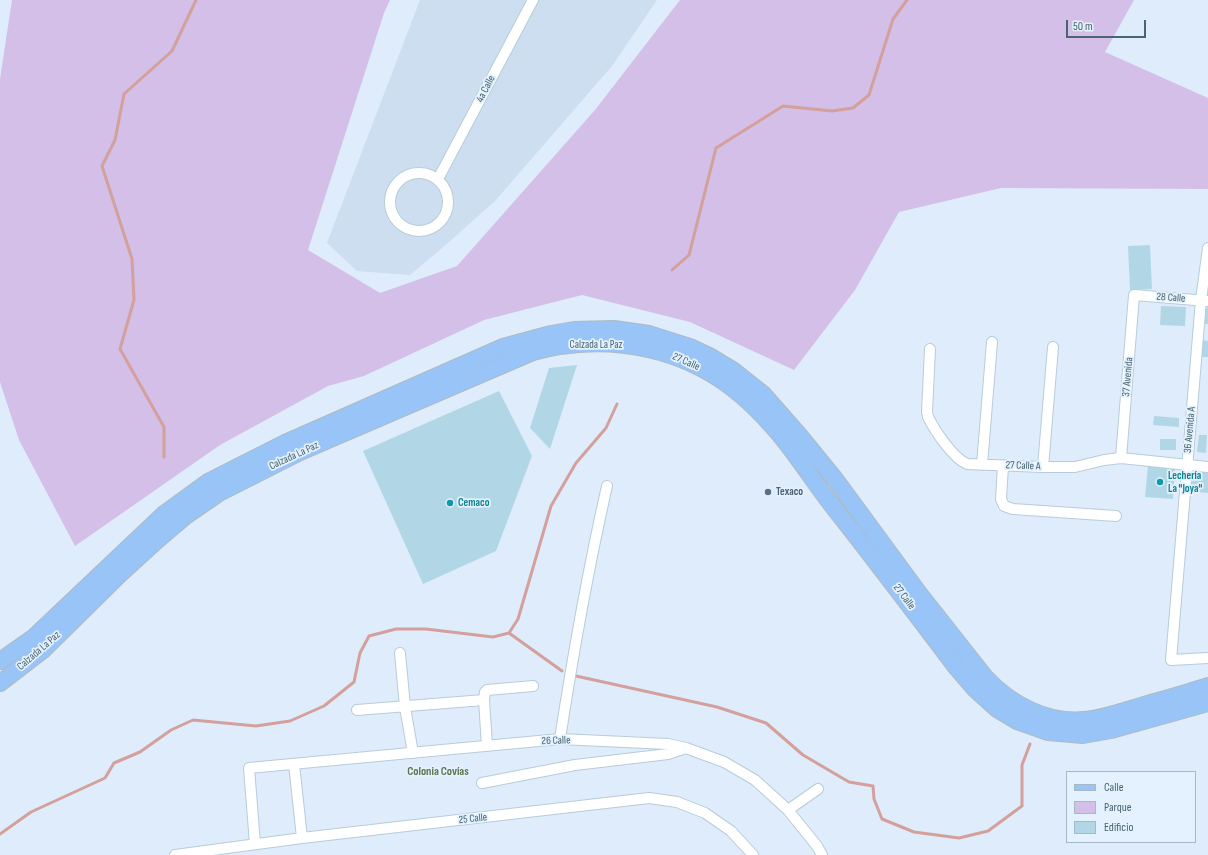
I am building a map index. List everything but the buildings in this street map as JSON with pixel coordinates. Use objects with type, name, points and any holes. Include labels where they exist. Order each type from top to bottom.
[{"type":"main road","name":"Calzada La Paz","points":[[0,661],[33,638],[164,514],[208,482],[278,446],[512,344],[574,330],[614,329],[648,341]]},
{"type":"main road","name":"Calzada La Paz","points":[[0,683],[43,650],[154,543],[187,516],[219,493],[300,452],[533,352],[558,346],[583,343],[648,341]]},
{"type":"main road","name":"27 Calle","points":[[648,341],[690,346],[734,371],[763,394],[835,478],[922,598],[985,678],[1010,700],[1042,715],[1064,719],[1084,720],[1109,716],[1208,686]]},
{"type":"main road","name":"27 Calle","points":[[648,341],[704,370],[731,387],[775,430],[956,667],[975,689],[997,709],[1017,721],[1048,732],[1083,735],[1111,730],[1208,703]]},
{"type":"street","name":"4a Calle","points":[[438,179],[533,0]]},
{"type":"street","points":[[420,172],[430,174],[438,179],[445,186],[449,205],[441,222],[433,228],[424,231],[414,231],[405,228],[397,221],[392,213],[390,204],[391,194],[395,185],[402,178],[410,174],[420,172]]},
{"type":"street","name":"36 Avenida A","points":[[1208,248],[1187,466],[1171,660],[1208,658]]},
{"type":"street","name":"28 Calle","points":[[1134,295],[1204,300]]},
{"type":"street","name":"37 Avenida","points":[[1121,458],[1134,295]]},
{"type":"street","points":[[982,465],[992,342]]},
{"type":"street","points":[[1043,467],[1053,347]]},
{"type":"street","name":"27 Calle A","points":[[930,349],[928,417],[958,459],[968,464],[1075,467],[1104,460],[1121,458],[1208,467]]},
{"type":"street","points":[[1003,466],[1001,499],[1004,506],[1013,509],[1116,516]]},
{"type":"street","points":[[560,739],[594,545],[607,486]]},
{"type":"street","points":[[400,653],[405,707],[413,753]]},
{"type":"street","points":[[487,746],[484,700],[485,692],[488,690],[533,686]]},
{"type":"street","points":[[357,710],[484,700]]},
{"type":"street","name":"26 Calle","points":[[254,844],[249,768],[560,739],[668,744],[686,748],[724,762],[755,780],[788,810],[817,846],[822,855]]},
{"type":"street","points":[[482,783],[575,765],[668,754],[686,748]]},
{"type":"street","points":[[294,764],[302,838]]},
{"type":"street","points":[[788,810],[818,789]]},
{"type":"street","name":"25 Calle","points":[[175,855],[302,838],[649,798],[677,802],[705,813],[731,831],[753,855]]},
{"type":"shaded area","points":[[420,0],[657,0],[612,66],[495,201],[410,275],[357,271],[327,243]]},
{"type":"green space","points":[[12,0],[390,0],[384,13],[308,250],[380,293],[457,266],[595,110],[680,0],[1134,0],[1105,52],[1208,98],[1208,189],[1001,188],[899,212],[855,290],[794,370],[690,322],[582,295],[484,320],[364,376],[328,386],[220,445],[75,546],[19,440],[0,382],[0,79]]},
{"type":"waterway","points":[[164,457],[164,427],[120,349],[134,300],[132,259],[102,166],[115,140],[124,94],[172,51],[196,0]]},
{"type":"waterway","points":[[672,270],[689,255],[716,148],[783,106],[832,111],[853,108],[869,95],[893,19],[907,0]]},
{"type":"waterway","points":[[0,834],[31,812],[105,778],[114,763],[140,752],[171,730],[193,720],[256,726],[290,721],[324,706],[354,682],[360,653],[369,636],[396,629],[426,629],[493,637],[509,633],[518,619],[551,506],[576,463],[606,428],[617,404]]},
{"type":"waterway","points":[[509,633],[562,671]]},
{"type":"waterway","points":[[576,676],[717,707],[766,723],[803,755],[849,782],[873,786],[874,799],[882,819],[914,832],[959,838],[988,831],[1022,806],[1022,765],[1030,744]]},
{"type":"place","name":"Lechería La \"Joya\"","points":[[1160,482]]},
{"type":"place","name":"Texaco","points":[[768,492]]},
{"type":"place","name":"Cemaco","points":[[450,503]]},
{"type":"district","name":"Colonia Covías","points":[[438,772]]}]
